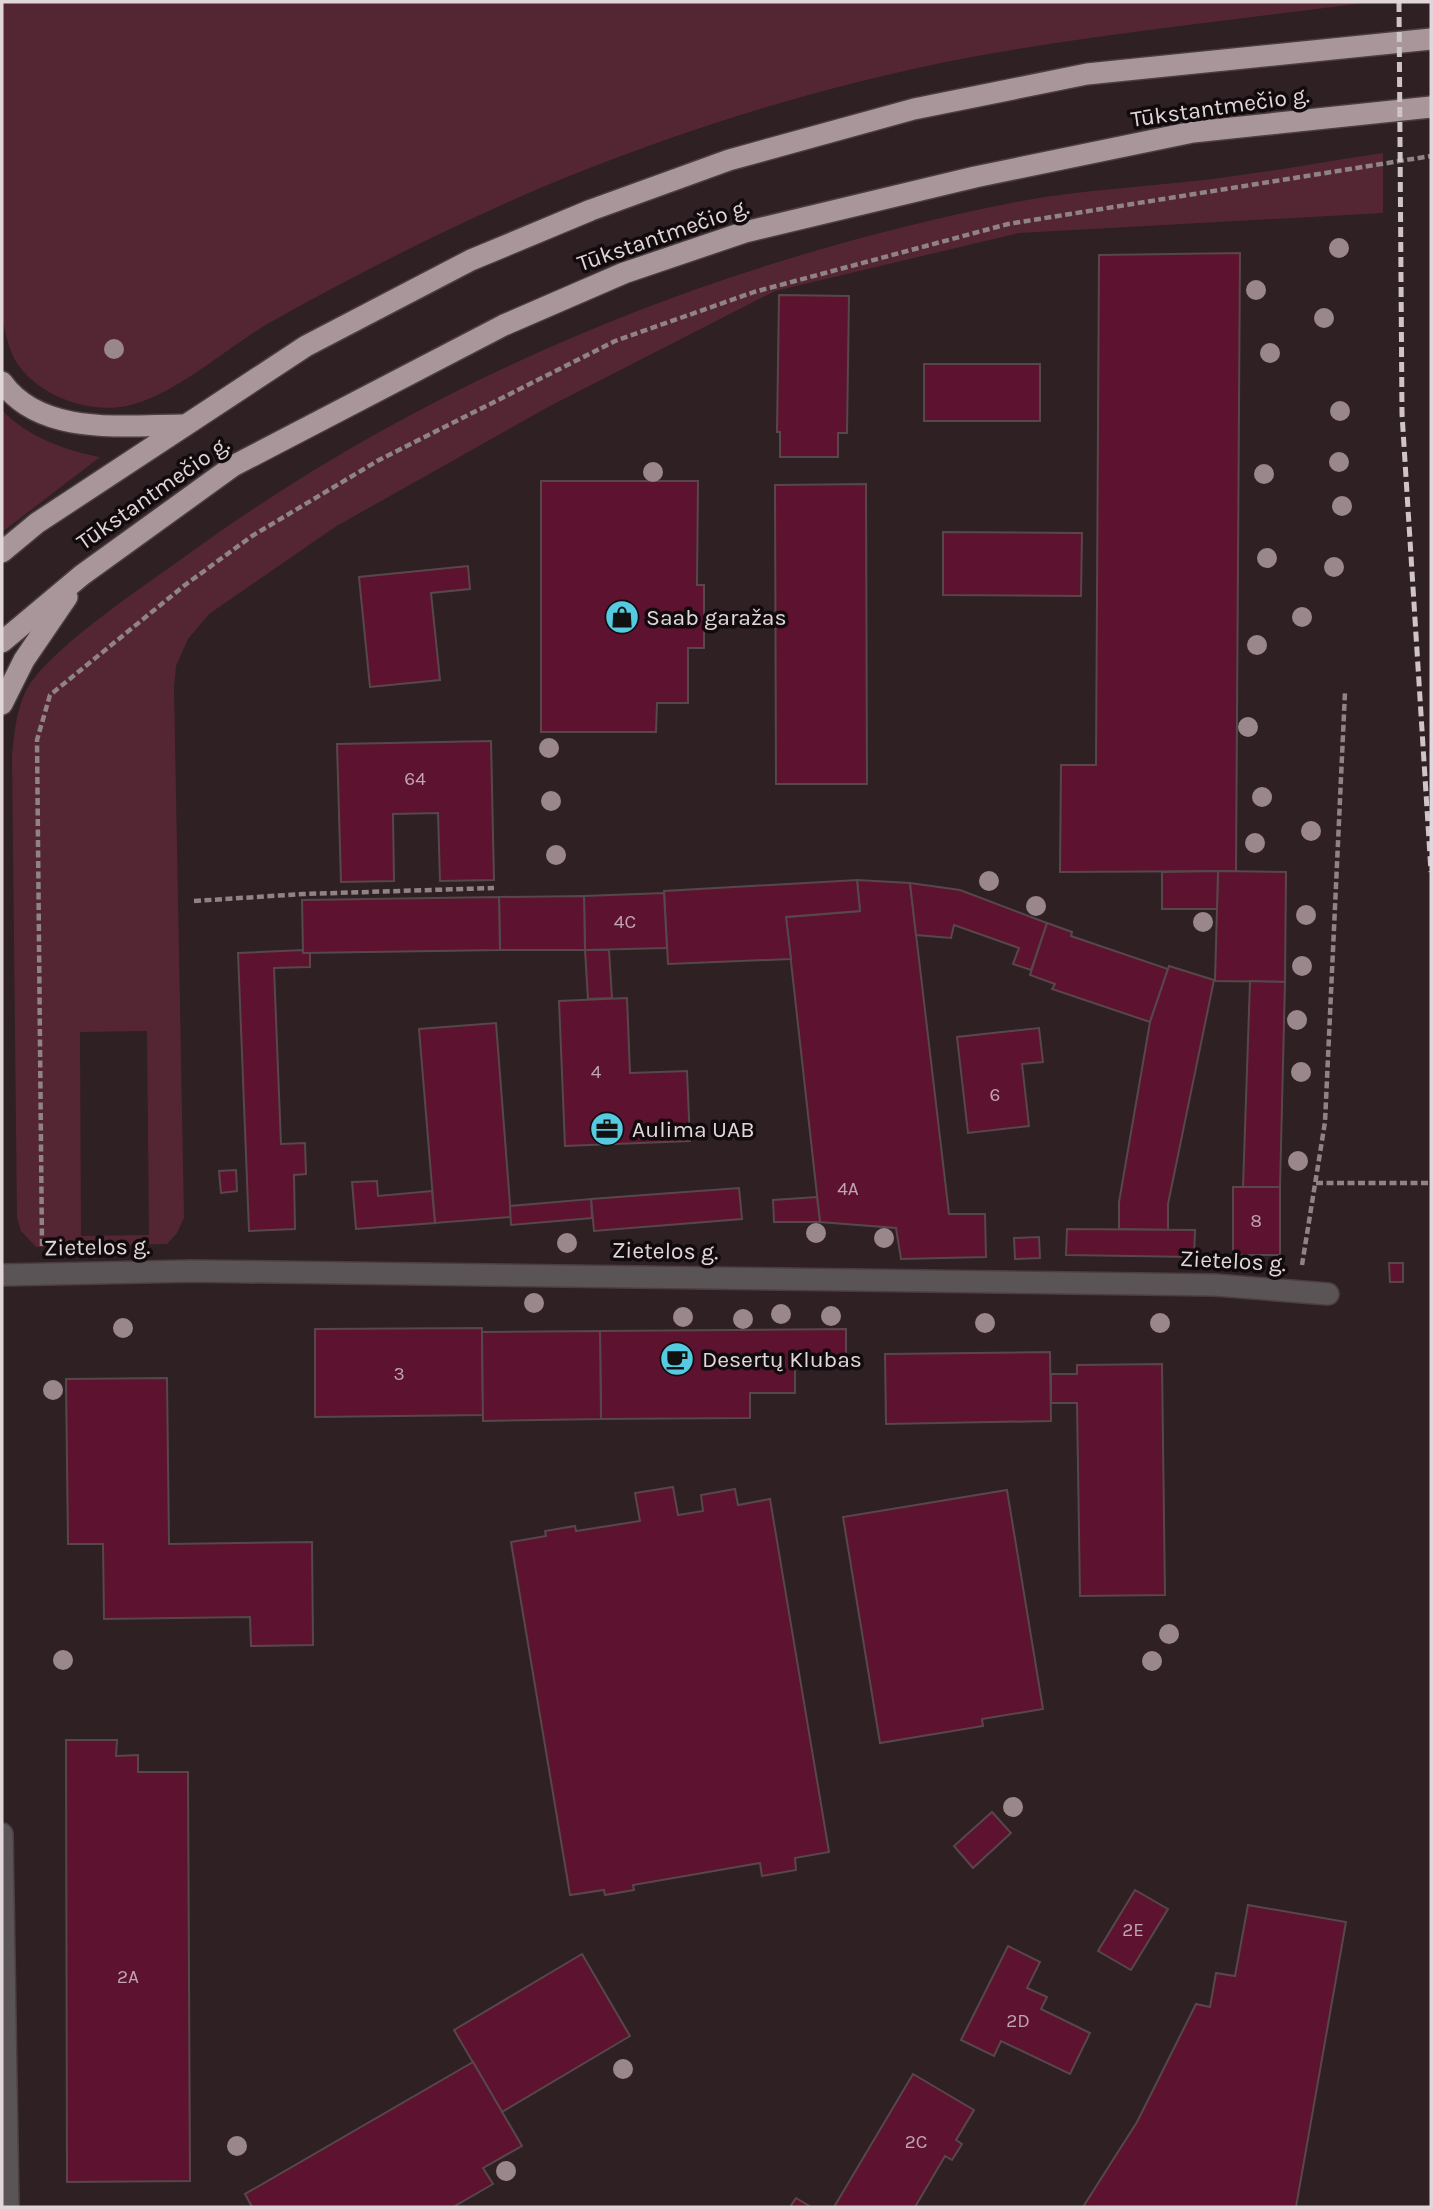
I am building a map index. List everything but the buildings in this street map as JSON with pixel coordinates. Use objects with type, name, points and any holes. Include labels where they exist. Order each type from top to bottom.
[{"type":"highway","name":"Tūkstantmečio g.","points":[[2,552],[37,523],[306,345],[471,260],[591,210],[729,160],[914,109],[1087,74],[1431,40]]},
{"type":"highway","name":"Tūkstantmečio g.","points":[[2,642],[82,575],[233,466],[504,326],[624,273],[745,232],[975,177],[1193,132],[1431,107]]},
{"type":"highway","points":[[2,383],[35,410],[68,422],[106,426],[184,425]]},
{"type":"highway","points":[[2,704],[24,660],[82,575]]},
{"type":"street","name":"Zietelos g.","points":[[2,1275],[192,1271],[1215,1285],[1328,1294]]},
{"type":"street","points":[[2,1834],[8,2207]]},
{"type":"path","points":[[42,1275],[37,740],[41,717],[50,695],[185,585],[252,536],[379,460],[615,341],[754,292],[1008,224],[1431,156]]},
{"type":"path","points":[[1298,1290],[1325,1122],[1345,692]]},
{"type":"path","points":[[194,901],[303,894],[494,888]]},
{"type":"path","points":[[1316,1183],[1431,1182]]},
{"type":"shaded area","points":[[2,2],[1371,2],[1097,37],[946,62],[825,90],[704,127],[587,169],[464,222],[269,323],[164,392],[127,406],[112,408],[80,404],[49,392],[24,372],[15,360],[7,339],[2,317]]},
{"type":"shaded area","points":[[1383,153],[1383,213],[1019,233],[775,291],[548,407],[335,527],[209,614],[188,639],[176,666],[174,688],[184,1218],[177,1233],[167,1244],[36,1247],[21,1231],[17,1218],[12,756],[21,702],[34,678],[95,622],[276,494],[374,435],[474,383],[577,336],[683,294],[791,258],[900,228],[1011,203],[1089,191],[1220,178]],"holes":[[[147,1031],[149,1235],[81,1236],[80,1032]]]},
{"type":"shaded area","points":[[2,410],[47,441],[100,457],[2,532]]},
{"type":"railway","points":[[1399,2],[1402,414],[1431,872]]},
{"type":"place","name":"Saab garažas","points":[[622,617]]},
{"type":"place","name":"Aulima UAB","points":[[607,1129]]},
{"type":"place","name":"Desertų Klubas","points":[[677,1359]]}]
